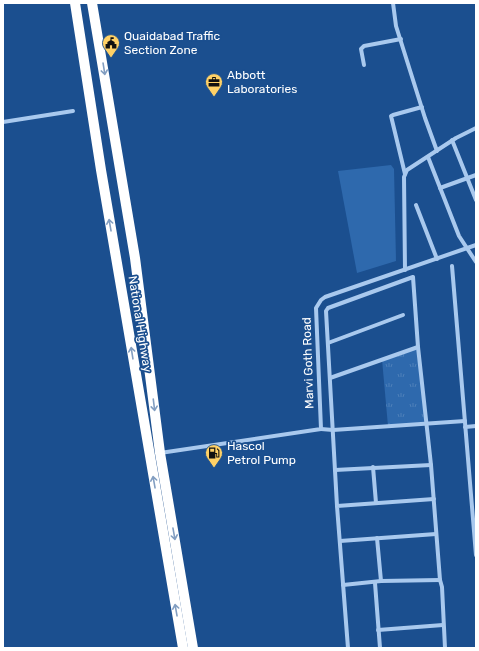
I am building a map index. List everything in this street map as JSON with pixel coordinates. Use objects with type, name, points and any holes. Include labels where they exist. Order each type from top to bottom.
[{"type":"highway","name":"National Highway","points":[[75,3],[101,170],[183,648]]},
{"type":"highway","name":"National Highway","points":[[92,3],[134,258],[160,453],[194,648]]},
{"type":"street","points":[[393,3],[396,26],[437,151]]},
{"type":"street","points":[[364,65],[361,49],[364,46],[401,39]]},
{"type":"street","points":[[405,270],[405,174],[391,116],[422,107]]},
{"type":"street","points":[[3,122],[73,111]]},
{"type":"street","points":[[405,174],[407,170],[452,140],[476,128]]},
{"type":"street","points":[[452,140],[476,200]]},
{"type":"street","points":[[428,157],[459,236],[476,262]]},
{"type":"street","points":[[440,188],[476,175]]},
{"type":"street","points":[[416,205],[437,259]]},
{"type":"street","name":"Marvi Goth Road","points":[[321,429],[316,308],[318,304],[325,297],[476,245]]},
{"type":"street","points":[[452,266],[476,555]]},
{"type":"street","points":[[348,648],[332,430],[326,310],[413,278],[418,347],[431,465],[440,580],[442,586],[445,648]]},
{"type":"street","points":[[328,343],[403,316]]},
{"type":"street","points":[[330,378],[418,347]]},
{"type":"street","points":[[160,453],[321,429],[332,430],[465,421]]},
{"type":"street","points":[[465,427],[476,426]]},
{"type":"street","points":[[335,470],[431,465]]},
{"type":"street","points":[[373,467],[376,503]]},
{"type":"street","points":[[337,506],[434,499]]},
{"type":"street","points":[[340,541],[436,534]]},
{"type":"street","points":[[377,538],[381,581]]},
{"type":"street","points":[[343,585],[375,583],[381,581],[440,580]]},
{"type":"street","points":[[375,583],[380,648]]},
{"type":"street","points":[[378,630],[444,625]]},
{"type":"green space","points":[[391,165],[394,169],[396,261],[357,273],[338,171]]},
{"type":"green space","points":[[418,347],[427,423],[388,426],[382,359]]},
{"type":"place","name":"Quaidabad Traffic Section Zone","points":[[111,58]]},
{"type":"place","name":"Abbott Laboratories","points":[[214,97]]},
{"type":"place","name":"Hascol Petrol Pump","points":[[214,468]]}]
